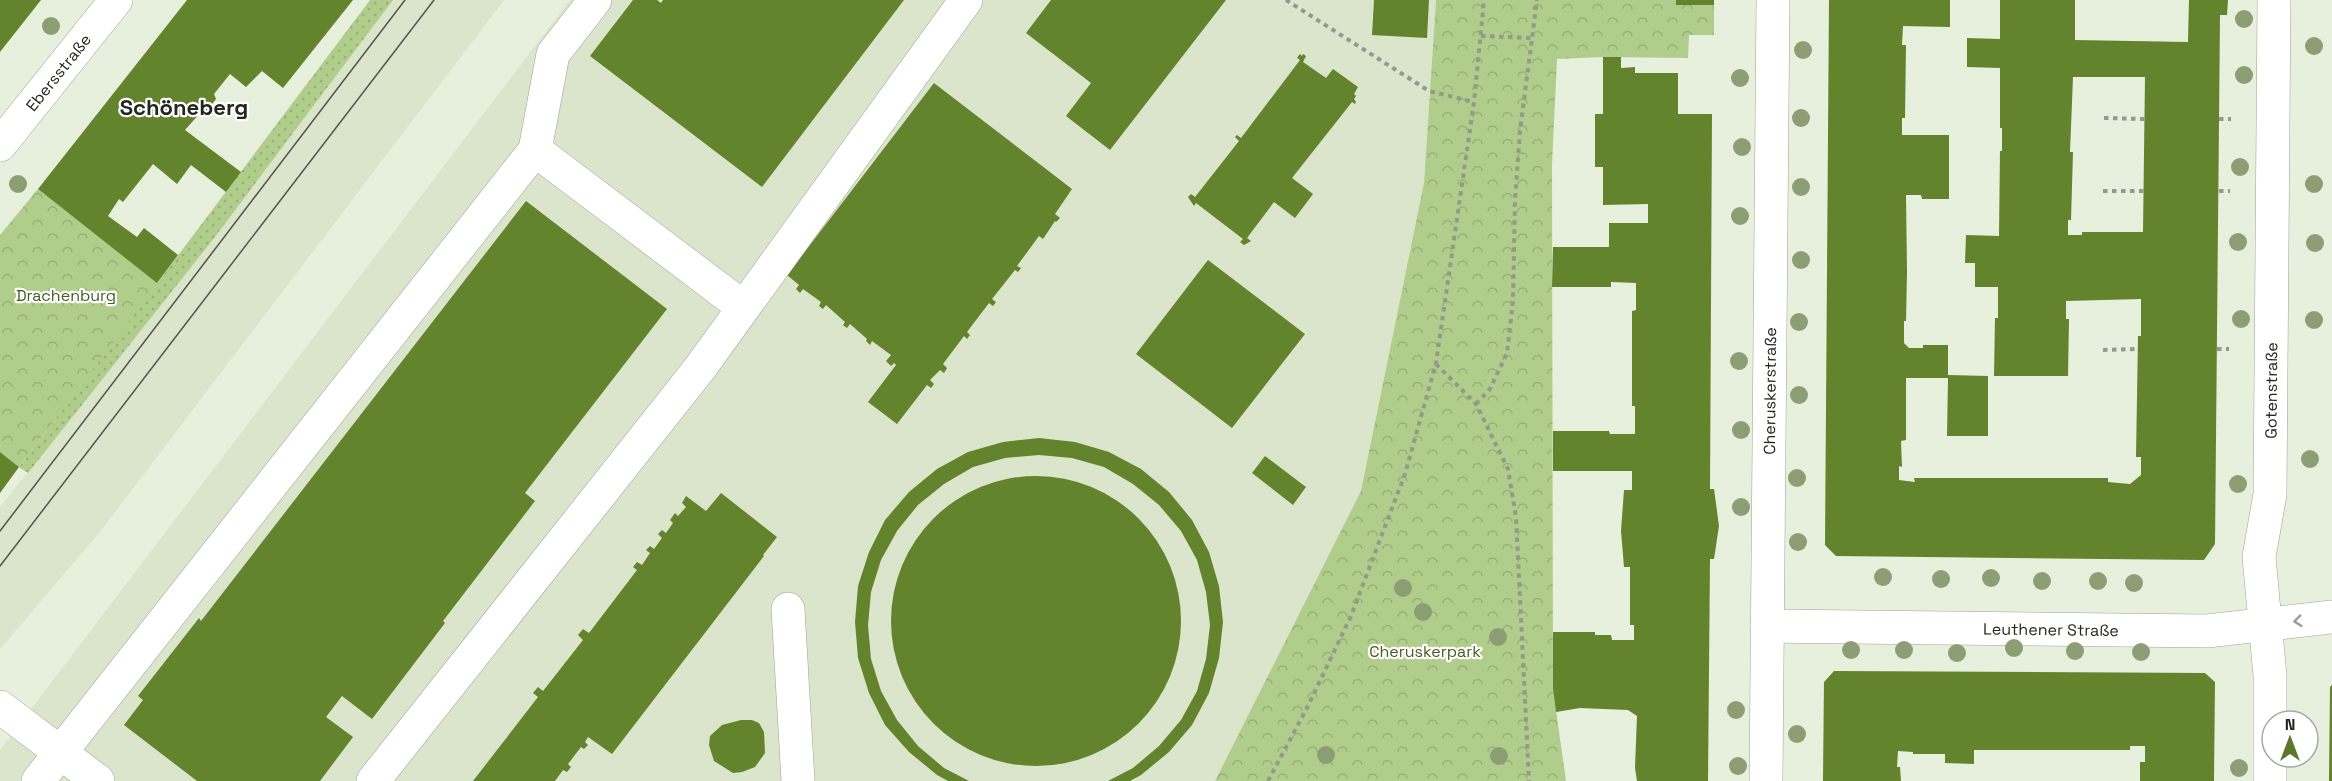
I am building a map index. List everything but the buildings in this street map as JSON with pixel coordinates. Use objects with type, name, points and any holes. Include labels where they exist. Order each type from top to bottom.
[{"type":"street","name":"Ebersstraße","points":[[0,145],[116,0]]},
{"type":"street","points":[[38,781],[535,150],[553,54],[595,0]]},
{"type":"street","points":[[373,781],[700,368],[966,0]]},
{"type":"street","name":"Cheruskerstraße","points":[[1766,781],[1773,0]]},
{"type":"street","name":"Gotenstraße","points":[[2270,781],[2270,676],[2259,557],[2270,494],[2274,0]]},
{"type":"street","points":[[535,150],[743,307]]},
{"type":"street","points":[[788,609],[798,781]]},
{"type":"street","name":"Leuthener Straße","points":[[1767,626],[2207,631],[2332,617]]},
{"type":"street","points":[[0,707],[98,781]]},
{"type":"path","points":[[1286,0],[1429,91],[1474,102]]},
{"type":"path","points":[[1268,781],[1308,706],[1351,616],[1405,474],[1436,363],[1474,102],[1484,0]]},
{"type":"path","points":[[1476,404],[1490,389],[1507,353],[1513,301],[1515,200],[1520,131],[1537,0]]},
{"type":"path","points":[[1481,36],[1532,38]]},
{"type":"path","points":[[2104,118],[2145,118]]},
{"type":"path","points":[[2219,119],[2231,119]]},
{"type":"path","points":[[2103,191],[2144,191]]},
{"type":"path","points":[[2219,191],[2230,191]]},
{"type":"path","points":[[2103,350],[2137,349]]},
{"type":"path","points":[[2217,349],[2229,349]]},
{"type":"path","points":[[1436,363],[1476,404],[1508,469],[1516,517],[1529,781]]},
{"type":"shaded area","points":[[393,0],[504,0],[99,533],[0,649],[0,507],[215,237]]},
{"type":"shaded area","points":[[570,0],[1436,0],[1424,183],[1361,491],[1215,781],[0,781],[0,750]]},
{"type":"green space","points":[[370,0],[393,0],[215,237],[28,473],[19,467]]},
{"type":"green space","name":"Cheruskerpark","points":[[1436,0],[1676,0],[1676,5],[1714,5],[1714,35],[1689,35],[1688,58],[1557,59],[1552,164],[1553,689],[1566,781],[1215,781],[1361,491],[1424,183]]},
{"type":"green space","name":"Drachenburg","points":[[38,189],[158,283],[19,467],[0,452],[0,235]]},
{"type":"tram line","points":[[0,531],[405,0]]},
{"type":"tram line","points":[[0,566],[434,0]]},
{"type":"district","name":"Schöneberg","points":[[184,107]]}]
